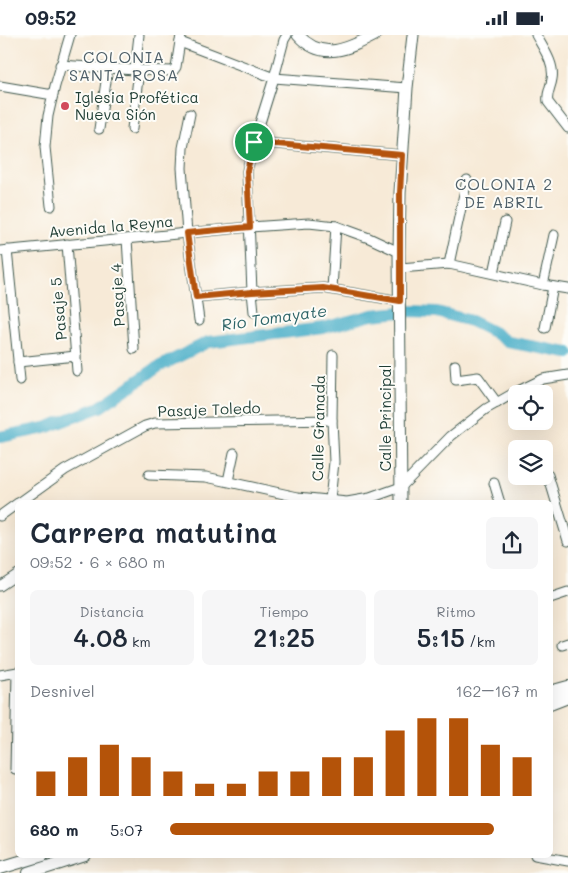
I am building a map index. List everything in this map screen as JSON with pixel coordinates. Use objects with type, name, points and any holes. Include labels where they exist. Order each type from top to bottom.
[{"type":"main road","points":[[553,691],[568,687]]},
{"type":"main road","points":[[553,702],[568,697]]},
{"type":"main road","points":[[0,869],[35,858]]},
{"type":"main road","points":[[29,873],[76,858]]},
{"type":"street","points":[[51,206],[45,147],[48,116],[60,65],[70,35]]},
{"type":"street","points":[[132,129],[139,35]]},
{"type":"street","points":[[254,312],[247,171],[287,35]]},
{"type":"street","points":[[298,35],[312,46],[333,51],[346,48],[355,40],[375,35]]},
{"type":"street","name":"Calle Principal","points":[[401,500],[399,252],[402,155],[413,35]]},
{"type":"street","points":[[536,35],[552,65],[553,77],[547,97],[548,102],[568,128]]},
{"type":"street","points":[[60,65],[173,71],[176,67],[180,39],[274,78],[407,88]]},
{"type":"street","points":[[99,129],[108,68]]},
{"type":"street","points":[[0,86],[53,95]]},
{"type":"street","points":[[190,114],[182,154],[182,168],[187,233],[199,320]]},
{"type":"street","points":[[254,142],[402,155]]},
{"type":"street","points":[[449,264],[467,181]]},
{"type":"street","points":[[494,273],[505,222]]},
{"type":"street","name":"Avenida la Reyna","points":[[4,250],[309,223],[336,226],[399,252]]},
{"type":"street","points":[[332,289],[336,226]]},
{"type":"street","points":[[543,285],[554,235]]},
{"type":"street","name":"Pasaje 4","points":[[127,239],[134,349]]},
{"type":"street","name":"Pasaje 5","points":[[67,244],[77,371]]},
{"type":"street","points":[[4,250],[20,380]]},
{"type":"street","points":[[400,268],[449,264],[568,289]]},
{"type":"street","points":[[545,328],[553,287]]},
{"type":"street","points":[[196,297],[323,288],[400,303]]},
{"type":"street","name":"Calle Granada","points":[[330,500],[334,462],[332,419],[333,355]]},
{"type":"street","points":[[18,362],[76,356]]},
{"type":"street","points":[[455,365],[456,380],[478,377],[497,403]]},
{"type":"street","points":[[357,500],[370,498],[400,487],[451,436],[486,409],[543,379],[568,375]]},
{"type":"street","name":"Pasaje Toledo","points":[[22,500],[65,470],[136,431],[155,423],[332,419]]},
{"type":"street","points":[[228,481],[234,453]]},
{"type":"street","points":[[149,475],[206,477],[298,497],[330,500]]},
{"type":"street","points":[[494,483],[499,500]]},
{"type":"street","points":[[551,485],[568,541]]},
{"type":"street","name":"Pasaje Toledo","points":[[0,516],[15,505]]},
{"type":"street","points":[[0,586],[15,576]]},
{"type":"street","points":[[553,597],[568,592]]},
{"type":"street","points":[[0,675],[15,671]]},
{"type":"street","points":[[552,858],[568,861]]},
{"type":"waterway","name":"Río Tomayate","points":[[0,437],[45,428],[100,407],[158,367],[208,342],[323,328],[372,315],[411,311],[437,312],[471,321],[508,342],[568,353]]},
{"type":"place","name":"Iglesia Profética Nueva Sión","points":[[65,106]]},
{"type":"district","name":"COLONIA SANTA ROSA","points":[[124,65]]},
{"type":"district","name":"COLONIA 2 DE ABRIL","points":[[504,192]]},
{"type":"route","points":[[254,142],[402,155],[399,252],[400,301],[323,288],[196,297],[187,233],[250,227],[247,171],[254,142]]}]
